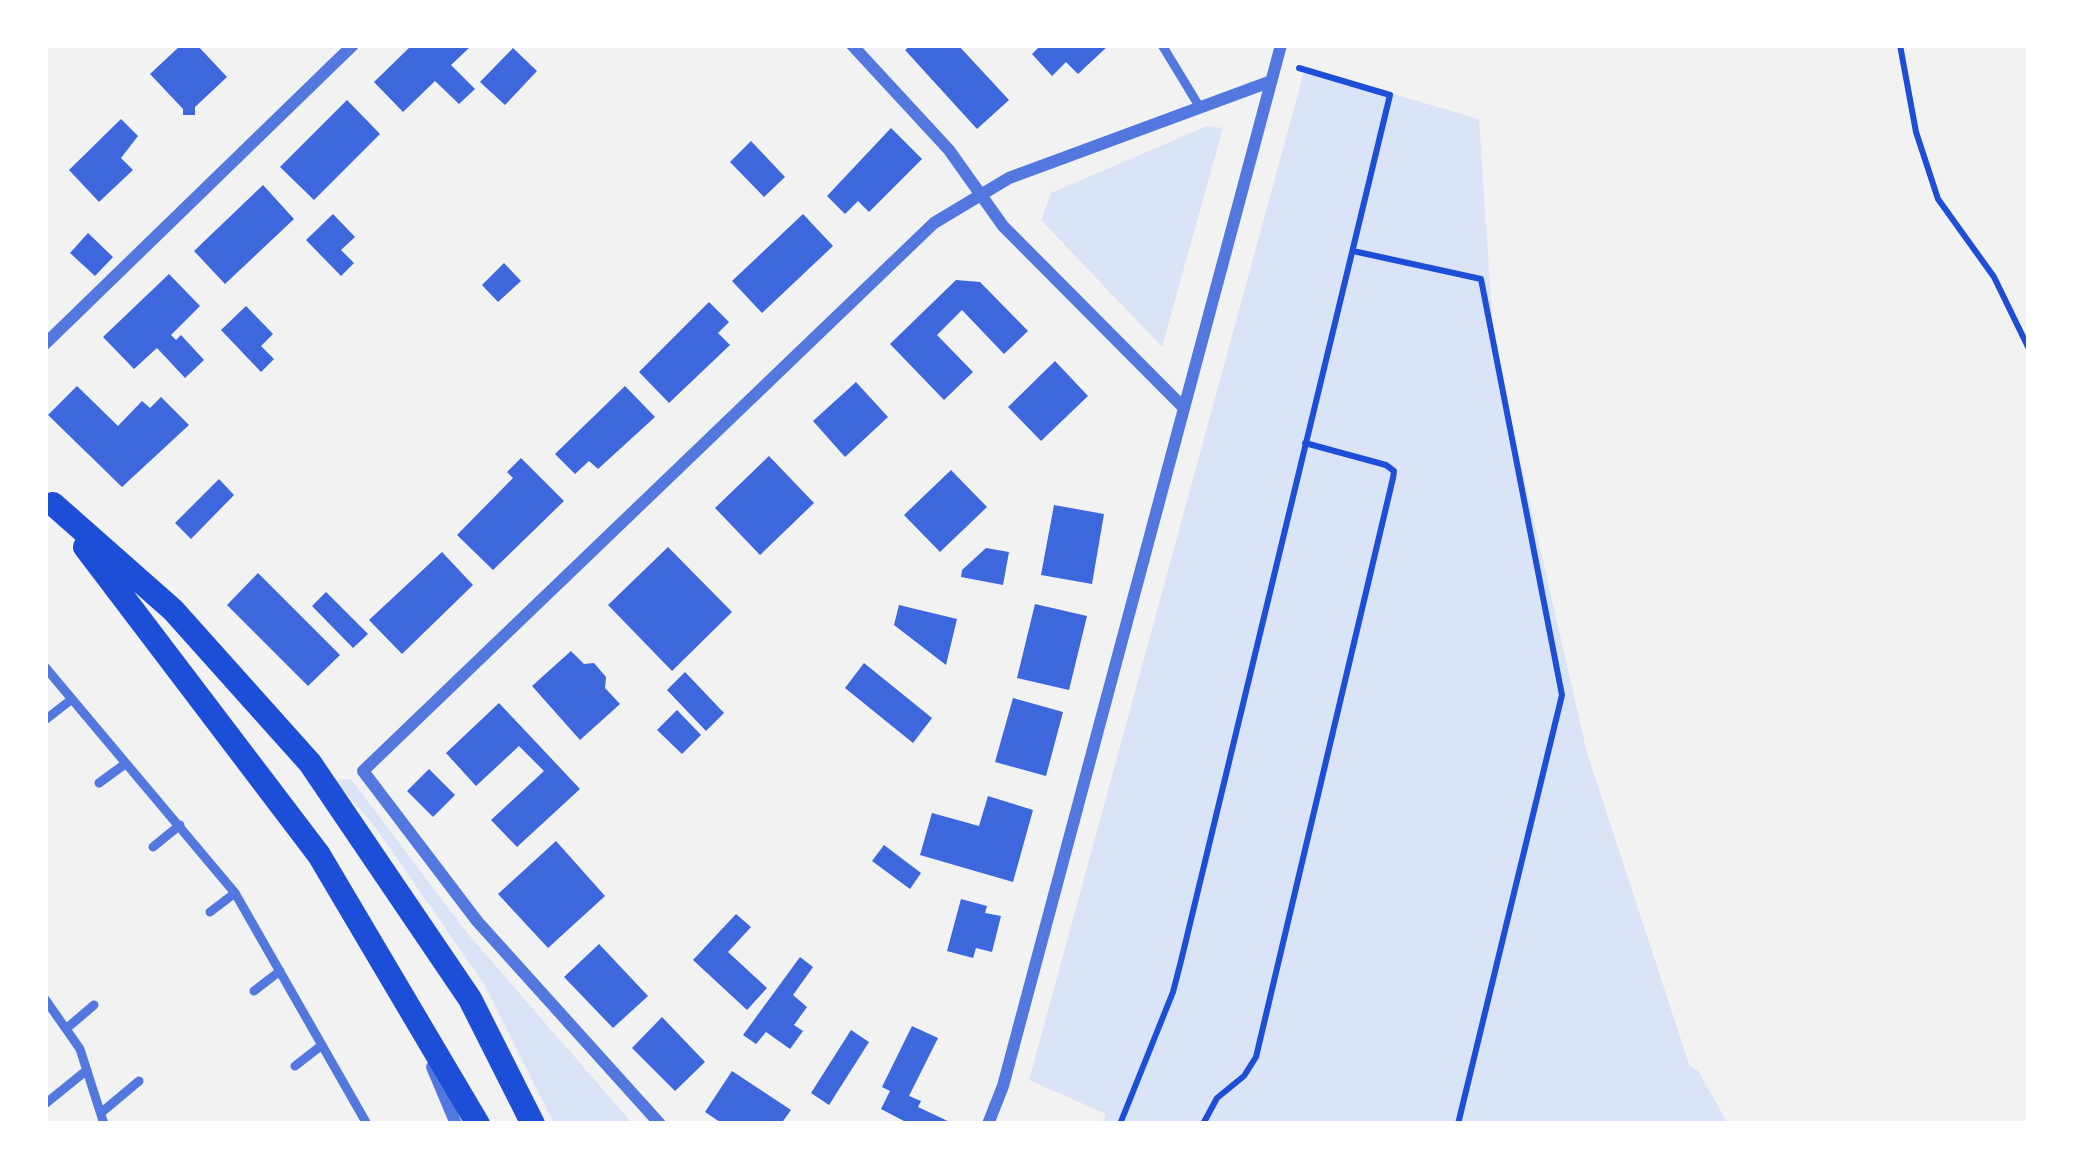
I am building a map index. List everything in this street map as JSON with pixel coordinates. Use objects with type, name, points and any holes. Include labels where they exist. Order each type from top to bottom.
[{"type":"main road","points":[[49,499],[320,856],[478,1124]]},
{"type":"main road","points":[[49,499],[173,610],[310,764],[470,999],[533,1124]]},
{"type":"street","points":[[45,344],[353,45]]},
{"type":"street","points":[[852,45],[949,150],[1003,226],[1182,406]]},
{"type":"street","points":[[988,1124],[1003,1085],[1281,45]]},
{"type":"street","points":[[660,1124],[477,921],[363,771],[934,223],[1009,178],[1269,82]]},
{"type":"street","points":[[398,983],[456,1124]]},
{"type":"lane","points":[[1162,45],[1199,106]]},
{"type":"lane","points":[[45,667],[235,893],[367,1124]]},
{"type":"lane","points":[[45,720],[72,699]]},
{"type":"lane","points":[[100,784],[125,764]]},
{"type":"lane","points":[[153,847],[179,825]]},
{"type":"lane","points":[[210,912],[235,893]]},
{"type":"lane","points":[[254,991],[280,971]]},
{"type":"lane","points":[[45,999],[67,1028],[103,1118],[139,1081]]},
{"type":"lane","points":[[67,1028],[94,1005]]},
{"type":"lane","points":[[296,1066],[322,1045]]},
{"type":"lane","points":[[45,1104],[87,1070]]},
{"type":"path","points":[[1900,45],[1916,132],[1938,199],[1994,277],[2029,349]]},
{"type":"path","points":[[1120,1124],[1177,976],[1390,95],[1276,61]]},
{"type":"path","points":[[1353,251],[1481,278],[1562,695],[1458,1124]]},
{"type":"path","points":[[1203,1124],[1217,1098],[1244,1076],[1256,1057],[1393,478],[1386,465],[1304,443]]},
{"type":"shaded area","points":[[1305,68],[1479,119],[1494,346],[1587,753],[1689,1064],[1699,1072],[1728,1124],[1102,1124],[1106,1114],[1029,1080]]},
{"type":"shaded area","points":[[1207,126],[1223,128],[1162,347],[1041,220],[1051,193]]},
{"type":"shaded area","points":[[351,779],[468,934],[633,1124],[554,1124],[484,984],[373,824],[334,780]]},
{"type":"building","points":[[181,45],[197,45],[227,77],[195,107],[195,115],[183,115],[183,109],[150,74]]},
{"type":"building","points":[[412,45],[466,45],[469,48],[451,65],[475,89],[459,104],[435,81],[403,112],[374,82]]},
{"type":"building","points":[[911,45],[958,45],[1009,100],[977,129],[905,50]]},
{"type":"building","points":[[1041,45],[1109,45],[1078,74],[1066,62],[1052,76],[1032,54]]},
{"type":"building","points":[[513,48],[537,71],[505,105],[480,82]]},
{"type":"building","points":[[347,100],[380,134],[314,200],[280,167]]},
{"type":"building","points":[[121,119],[138,136],[121,158],[133,170],[99,202],[69,170]]},
{"type":"building","points":[[891,128],[922,159],[869,212],[858,201],[845,214],[827,196]]},
{"type":"building","points":[[751,141],[785,177],[764,197],[730,162]]},
{"type":"building","points":[[263,185],[294,219],[225,284],[194,251]]},
{"type":"building","points":[[333,214],[355,237],[341,250],[354,263],[341,276],[306,240]]},
{"type":"building","points":[[803,214],[833,246],[762,313],[732,281]]},
{"type":"building","points":[[88,233],[113,257],[95,276],[70,253]]},
{"type":"building","points":[[504,263],[521,281],[498,302],[482,285]]},
{"type":"building","points":[[169,274],[200,306],[171,335],[176,340],[181,335],[204,360],[185,378],[157,348],[134,369],[103,337]]},
{"type":"building","points":[[956,280],[980,282],[1028,331],[1004,354],[962,310],[937,335],[973,372],[944,400],[890,344]]},
{"type":"building","points":[[709,302],[729,322],[718,333],[730,345],[669,403],[639,372]]},
{"type":"building","points":[[246,306],[273,334],[261,346],[274,359],[261,372],[221,330]]},
{"type":"building","points":[[1055,361],[1088,396],[1041,441],[1008,407]]},
{"type":"building","points":[[856,382],[888,417],[845,457],[813,421]]},
{"type":"building","points":[[77,386],[118,426],[142,401],[150,408],[161,397],[189,425],[122,487],[48,415]]},
{"type":"building","points":[[625,386],[655,417],[598,469],[589,461],[575,474],[555,454]]},
{"type":"building","points":[[769,456],[814,503],[760,555],[715,508]]},
{"type":"building","points":[[521,458],[564,501],[493,570],[457,535],[513,478],[507,472]]},
{"type":"building","points":[[951,470],[987,507],[940,552],[904,515]]},
{"type":"building","points":[[219,479],[234,495],[191,539],[175,523]]},
{"type":"building","points":[[1054,505],[1104,514],[1092,584],[1041,575]]},
{"type":"building","points":[[668,547],[732,612],[672,671],[608,605]]},
{"type":"building","points":[[986,548],[1009,552],[1003,585],[961,577],[962,570]]},
{"type":"building","points":[[442,552],[473,585],[402,654],[369,620]]},
{"type":"building","points":[[258,573],[340,655],[308,686],[227,605]]},
{"type":"building","points":[[326,592],[368,634],[353,648],[312,606]]},
{"type":"building","points":[[1035,604],[1087,616],[1069,690],[1017,678]]},
{"type":"building","points":[[899,605],[957,619],[946,665],[894,625]]},
{"type":"building","points":[[571,651],[584,664],[594,663],[606,677],[605,688],[620,704],[580,740],[532,686]]},
{"type":"building","points":[[864,663],[932,718],[913,743],[845,688]]},
{"type":"building","points":[[685,672],[724,713],[706,731],[667,690]]},
{"type":"building","points":[[1013,698],[1063,712],[1046,776],[995,762]]},
{"type":"building","points":[[499,703],[580,789],[517,847],[491,820],[544,771],[519,746],[476,786],[446,753]]},
{"type":"building","points":[[677,710],[701,735],[682,754],[657,730]]},
{"type":"building","points":[[429,769],[455,795],[433,817],[407,791]]},
{"type":"building","points":[[988,796],[1033,810],[1013,882],[920,855],[932,813],[979,826]]},
{"type":"building","points":[[556,841],[605,896],[548,948],[498,894]]},
{"type":"building","points":[[884,845],[921,873],[910,889],[872,861]]},
{"type":"building","points":[[961,899],[987,906],[985,913],[1001,916],[992,952],[976,948],[973,958],[947,951]]},
{"type":"building","points":[[736,914],[751,927],[728,952],[767,988],[747,1010],[693,960]]},
{"type":"building","points":[[599,944],[648,996],[613,1028],[564,977]]},
{"type":"building","points":[[800,957],[813,967],[793,995],[807,1007],[794,1025],[803,1031],[790,1049],[766,1032],[756,1044],[743,1035]]},
{"type":"building","points":[[662,1017],[705,1062],[675,1091],[632,1048]]},
{"type":"building","points":[[912,1026],[938,1038],[909,1096],[921,1101],[918,1107],[954,1124],[903,1124],[881,1109],[890,1091],[882,1087]]},
{"type":"building","points":[[851,1030],[869,1042],[829,1105],[811,1093]]},
{"type":"building","points":[[732,1071],[791,1110],[781,1124],[723,1124],[705,1112]]}]
